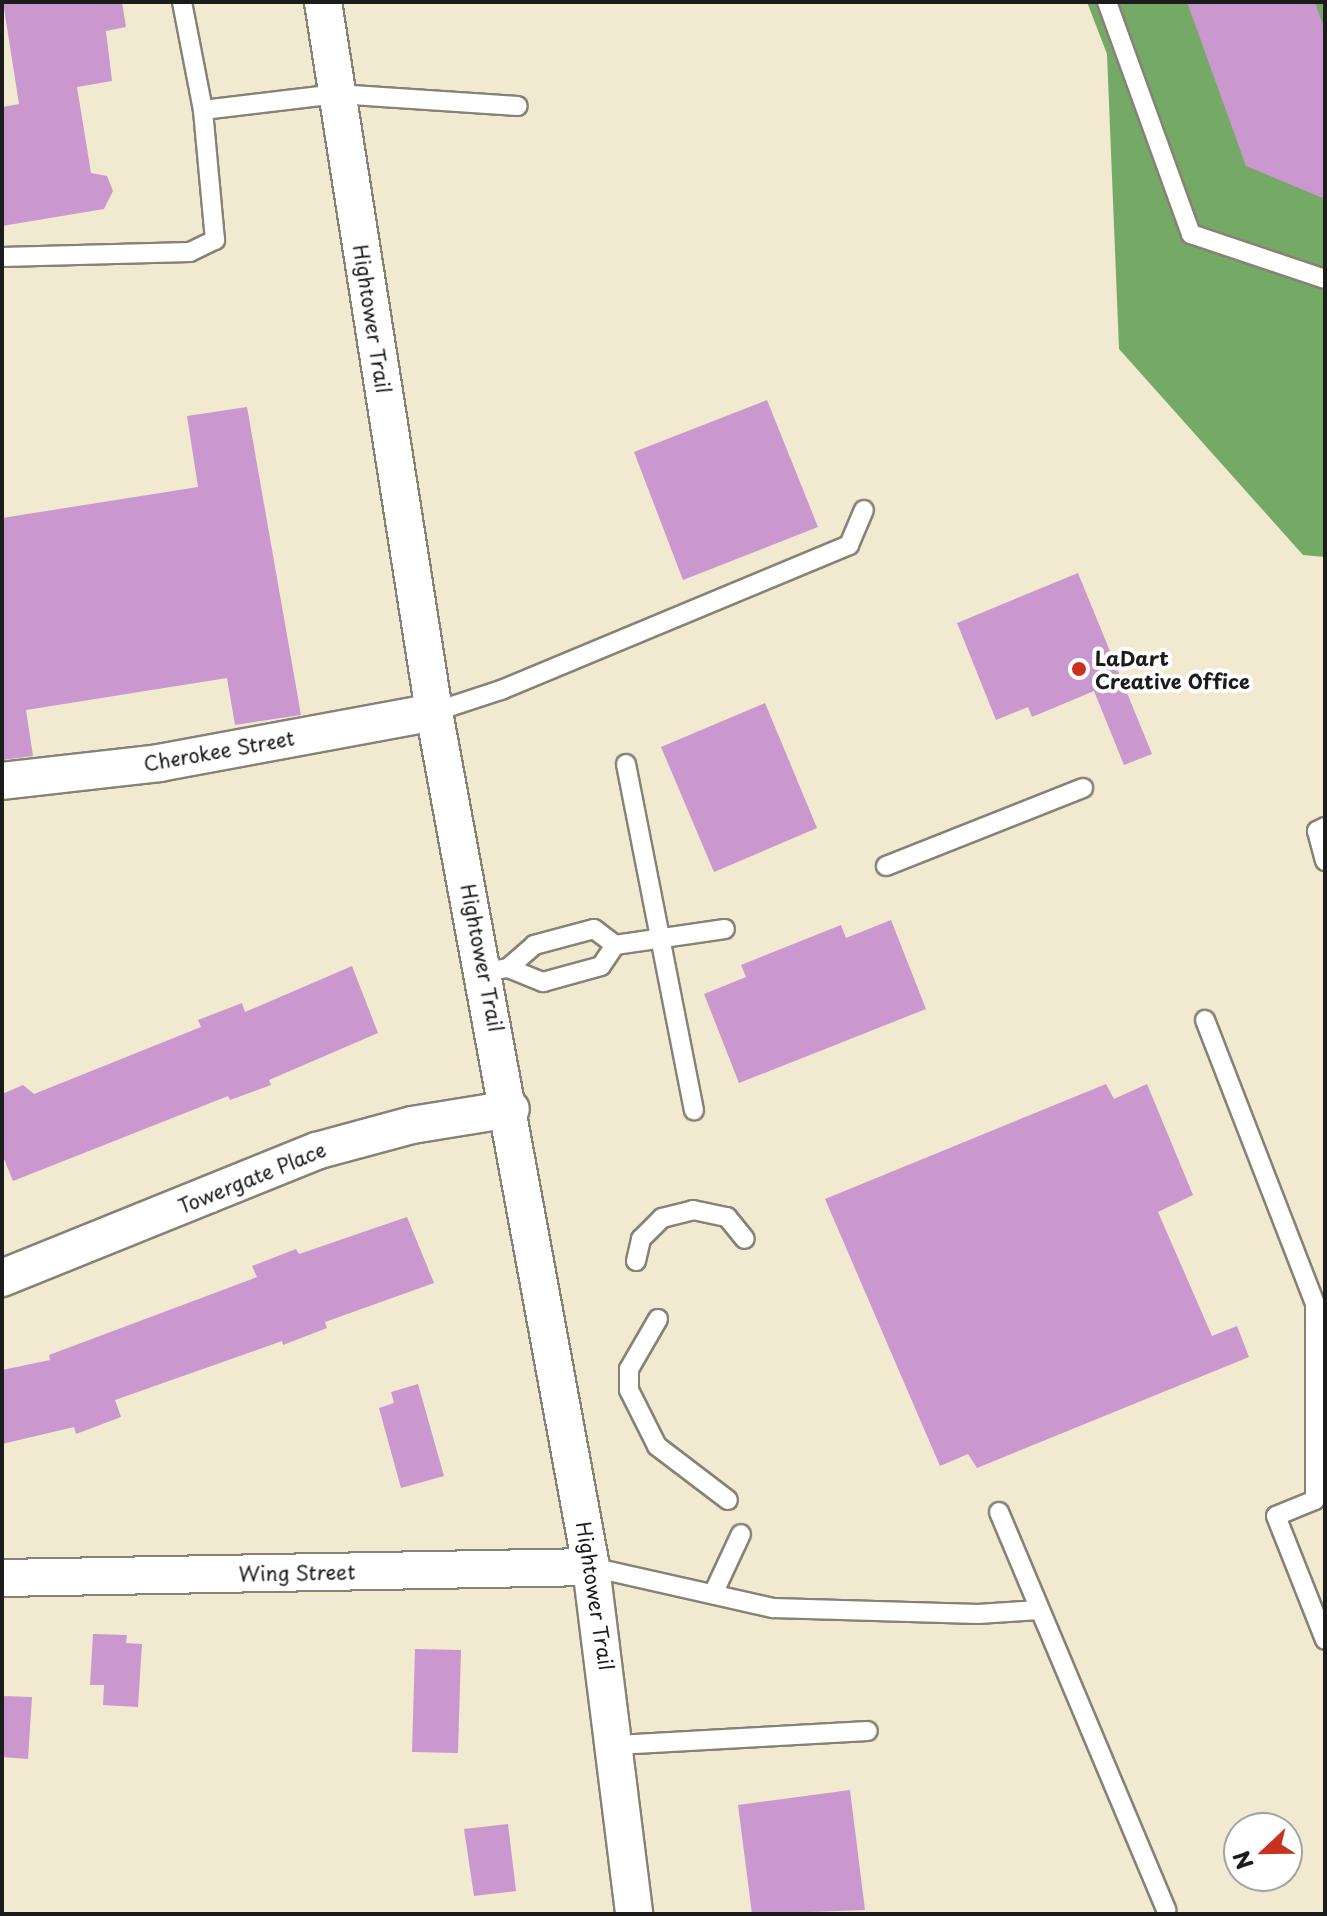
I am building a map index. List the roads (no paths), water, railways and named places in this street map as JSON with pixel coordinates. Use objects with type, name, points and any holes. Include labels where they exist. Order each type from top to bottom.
[{"type":"street","name":"Hightower Trail","points":[[323,2],[434,712],[496,970],[511,1109],[591,1567],[617,1745],[634,1914]]},
{"type":"street","name":"Cherokee Street","points":[[2,781],[159,763],[434,712]]},
{"type":"street","name":"Towergate Place","points":[[2,1278],[316,1151],[412,1125],[511,1109]]},
{"type":"street","name":"Wing Street","points":[[2,1578],[591,1567]]},
{"type":"lane","points":[[2,257],[190,252],[215,240],[203,110],[182,2]]},
{"type":"lane","points":[[1107,2],[1191,234],[1325,279]]},
{"type":"lane","points":[[203,110],[337,94],[518,106]]},
{"type":"lane","points":[[434,712],[501,690],[849,545],[864,510]]},
{"type":"lane","points":[[626,764],[657,935],[694,1110]]},
{"type":"lane","points":[[886,866],[1083,788]]},
{"type":"lane","points":[[1325,827],[1317,831],[1325,861]]},
{"type":"lane","points":[[496,970],[534,945],[594,929],[615,945]]},
{"type":"lane","points":[[496,970],[543,982],[601,966],[615,945],[657,935],[725,929]]},
{"type":"lane","points":[[1205,1020],[1315,1304],[1315,1500],[1276,1516],[1325,1640]]},
{"type":"lane","points":[[636,1261],[641,1239],[662,1218],[693,1210],[727,1217],[745,1239]]},
{"type":"lane","points":[[658,1319],[629,1369],[629,1390],[657,1446],[728,1500]]},
{"type":"lane","points":[[999,1512],[1166,1910]]},
{"type":"lane","points":[[713,1594],[741,1534]]},
{"type":"lane","points":[[591,1567],[773,1608],[978,1614],[1039,1610]]},
{"type":"lane","points":[[617,1745],[868,1731]]},
{"type":"place","name":"LaDart Creative Office","points":[[1079,669]]}]
